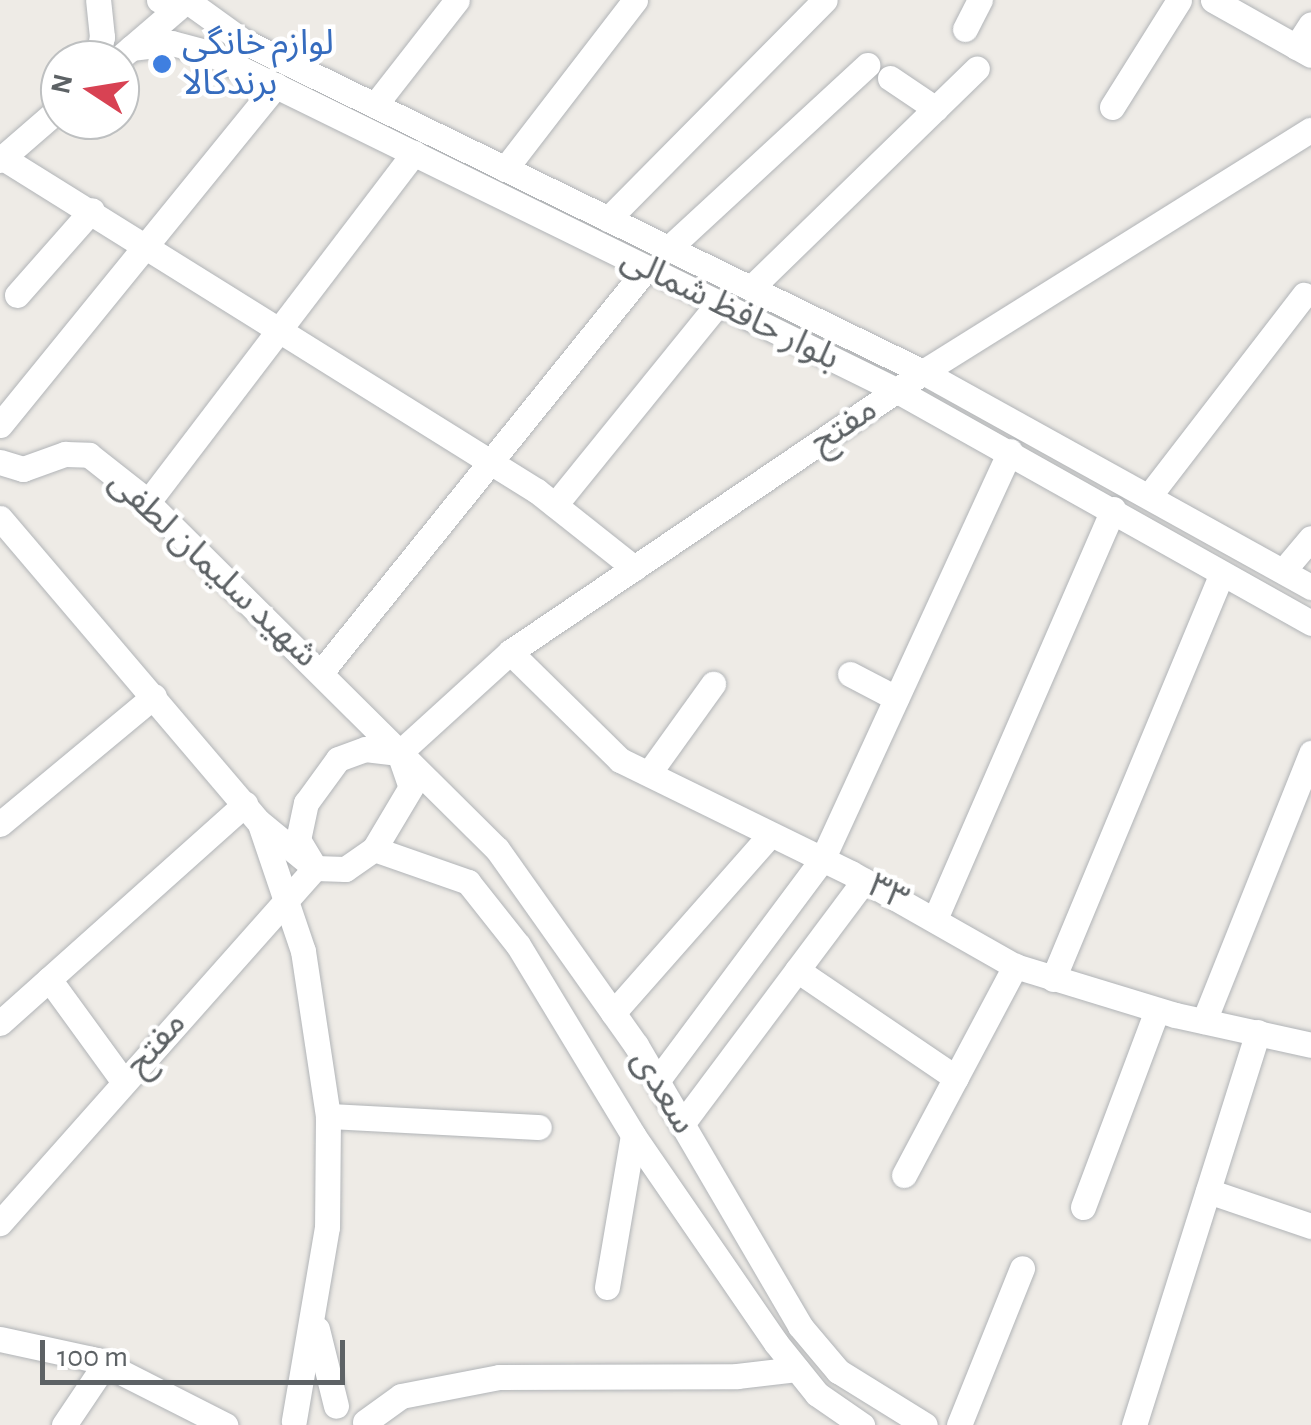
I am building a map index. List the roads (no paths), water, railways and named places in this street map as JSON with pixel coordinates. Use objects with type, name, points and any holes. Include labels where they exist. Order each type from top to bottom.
[{"type":"street","points":[[98,0],[101,40]]},
{"type":"street","points":[[159,0],[187,0]]},
{"type":"street","points":[[140,40],[187,0]]},
{"type":"street","name":"بلوار حافظ شمالی","points":[[187,0],[243,41],[923,372],[1311,587]]},
{"type":"street","points":[[375,105],[457,0]]},
{"type":"street","points":[[505,168],[636,0]]},
{"type":"street","points":[[608,219],[825,0]]},
{"type":"street","points":[[965,29],[980,0]]},
{"type":"street","points":[[1112,107],[1178,0]]},
{"type":"street","points":[[1213,0],[1304,51],[1311,24]]},
{"type":"street","name":"بلوار حافظ شمالی","points":[[140,50],[172,43],[209,52],[896,390],[1113,508],[1221,576],[1311,623]]},
{"type":"street","points":[[668,248],[867,65]]},
{"type":"street","points":[[752,288],[977,68]]},
{"type":"street","points":[[890,78],[936,109]]},
{"type":"street","points":[[0,426],[150,247],[276,85]]},
{"type":"street","points":[[40,126],[2,159],[92,210],[490,461],[554,504],[634,568]]},
{"type":"street","name":"مفتح","points":[[399,753],[510,652],[923,372],[1311,130]]},
{"type":"street","points":[[148,502],[414,153]]},
{"type":"street","points":[[17,295],[92,210]]},
{"type":"street","points":[[322,671],[646,269]]},
{"type":"street","points":[[1149,496],[1304,295]]},
{"type":"street","points":[[554,504],[717,305]]},
{"type":"street","points":[[656,1081],[822,860],[1010,451]]},
{"type":"street","name":"شهید سلیمان لطفی","points":[[0,462],[23,470],[66,454],[89,455],[148,502],[322,671],[399,753]]},
{"type":"street","points":[[934,919],[1113,508]]},
{"type":"street","points":[[0,518],[252,814],[315,868],[345,868],[374,849],[410,787],[399,753],[365,750],[338,760],[316,788],[306,803],[298,840],[315,868]]},
{"type":"street","points":[[1284,571],[1311,538]]},
{"type":"street","points":[[1053,980],[1221,576]]},
{"type":"street","name":"۳۳","points":[[510,652],[592,735],[649,773],[864,880],[1016,966],[1157,1010],[1311,1044]]},
{"type":"street","points":[[850,674],[896,698]]},
{"type":"street","points":[[649,773],[713,684]]},
{"type":"street","points":[[0,824],[154,696]]},
{"type":"street","name":"سعدی","points":[[399,753],[496,849],[613,1012],[800,1326],[838,1371],[924,1425]]},
{"type":"street","points":[[1204,1021],[1311,753]]},
{"type":"street","points":[[252,814],[290,901],[320,1033],[328,1116],[328,1227],[292,1423]]},
{"type":"street","points":[[0,1023],[252,814]]},
{"type":"street","points":[[613,1012],[769,836]]},
{"type":"street","points":[[374,849],[468,882],[496,849]]},
{"type":"street","name":"مفتح","points":[[0,1223],[123,1081],[290,901],[315,868]]},
{"type":"street","points":[[682,1124],[864,880]]},
{"type":"street","name":"سعدی","points":[[468,882],[518,945],[633,1135],[831,1416],[862,1425]]},
{"type":"street","points":[[904,1175],[1016,966]]},
{"type":"street","points":[[797,970],[956,1078]]},
{"type":"street","points":[[49,979],[123,1081]]},
{"type":"street","points":[[1083,1207],[1157,1010]]},
{"type":"street","points":[[1134,1425],[1258,1032]]},
{"type":"street","points":[[328,1116],[539,1127]]},
{"type":"street","points":[[606,1287],[633,1135]]},
{"type":"street","points":[[1208,1191],[1311,1226]]},
{"type":"street","points":[[959,1425],[1022,1268]]},
{"type":"street","points":[[315,1314],[336,1406],[366,1423],[401,1396],[499,1377],[737,1376],[797,1369]]},
{"type":"street","points":[[0,1338],[105,1364],[213,1423]]},
{"type":"street","points":[[64,1425],[105,1364]]},
{"type":"street","points":[[292,1423],[336,1406]]},
{"type":"place","name":"لوازم خانگی برندکالا","points":[[162,64]]}]
